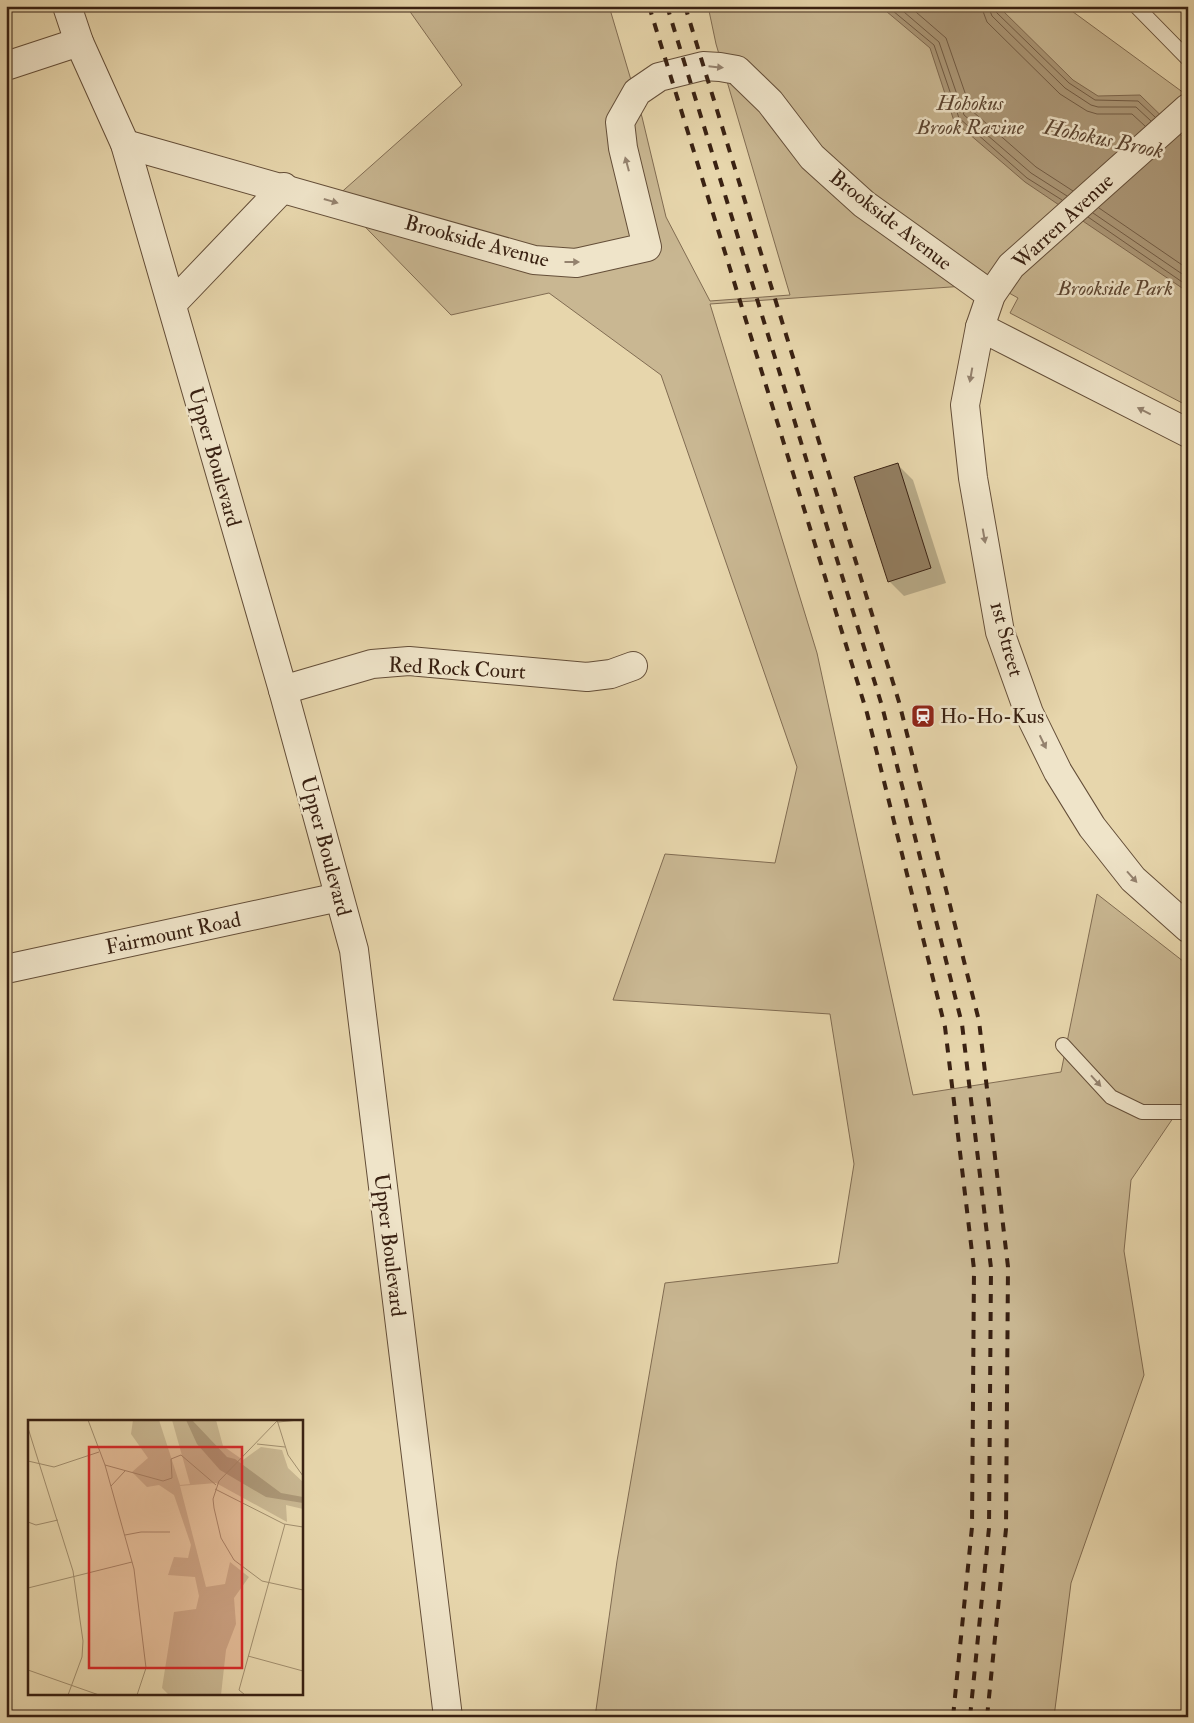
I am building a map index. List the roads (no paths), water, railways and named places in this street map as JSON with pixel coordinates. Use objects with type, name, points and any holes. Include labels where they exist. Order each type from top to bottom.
[{"type":"street","name":"Upper Boulevard","points":[[67,6],[79,42],[125,144],[172,303],[211,448],[283,690],[354,950],[448,1717]]},
{"type":"street","points":[[6,66],[79,42]]},
{"type":"street","name":"Brookside Avenue","points":[[125,144],[534,260],[576,264],[647,247],[623,148],[620,122],[637,92],[659,77],[695,67],[720,67],[737,70],[770,102],[812,157],[864,204],[991,295]]},
{"type":"street","name":"Warren Avenue","points":[[980,327],[991,295],[1011,266],[1187,110]]},
{"type":"street","points":[[172,303],[284,188]]},
{"type":"street","points":[[980,327],[1188,433]]},
{"type":"street","name":"1st Street","points":[[980,327],[965,405],[973,478],[1000,632],[1029,713],[1058,772],[1092,827],[1133,879],[1188,928]]},
{"type":"street","name":"Red Rock Court","points":[[283,690],[372,664],[409,661],[586,677],[611,674],[633,666]]},
{"type":"street","name":"Fairmount Road","points":[[6,969],[339,897]]},
{"type":"lane","points":[[1136,6],[1188,59]]},
{"type":"lane","points":[[1063,1045],[1111,1097],[1142,1112],[1188,1112]]},
{"type":"water","name":"Hohokus Brook","points":[[880,6],[998,6],[1073,80],[1098,96],[1140,95],[1188,142],[1188,292],[1025,182],[954,121],[930,48]]},
{"type":"railway","points":[[649,6],[867,713],[945,1027],[974,1269],[972,1527],[953,1717]]},
{"type":"railway","points":[[667,6],[882,706],[962,1024],[991,1268],[989,1528],[970,1717]]},
{"type":"railway","points":[[685,6],[899,702],[979,1021],[1008,1267],[1006,1529],[987,1717]]},
{"type":"place","name":"Ho-Ho-Kus","points":[[923,716]]},
{"type":"park label","name":"Hohokus Brook Ravine","points":[[970,115]]},
{"type":"park label","name":"Brookside Park","points":[[1115,288]]}]
